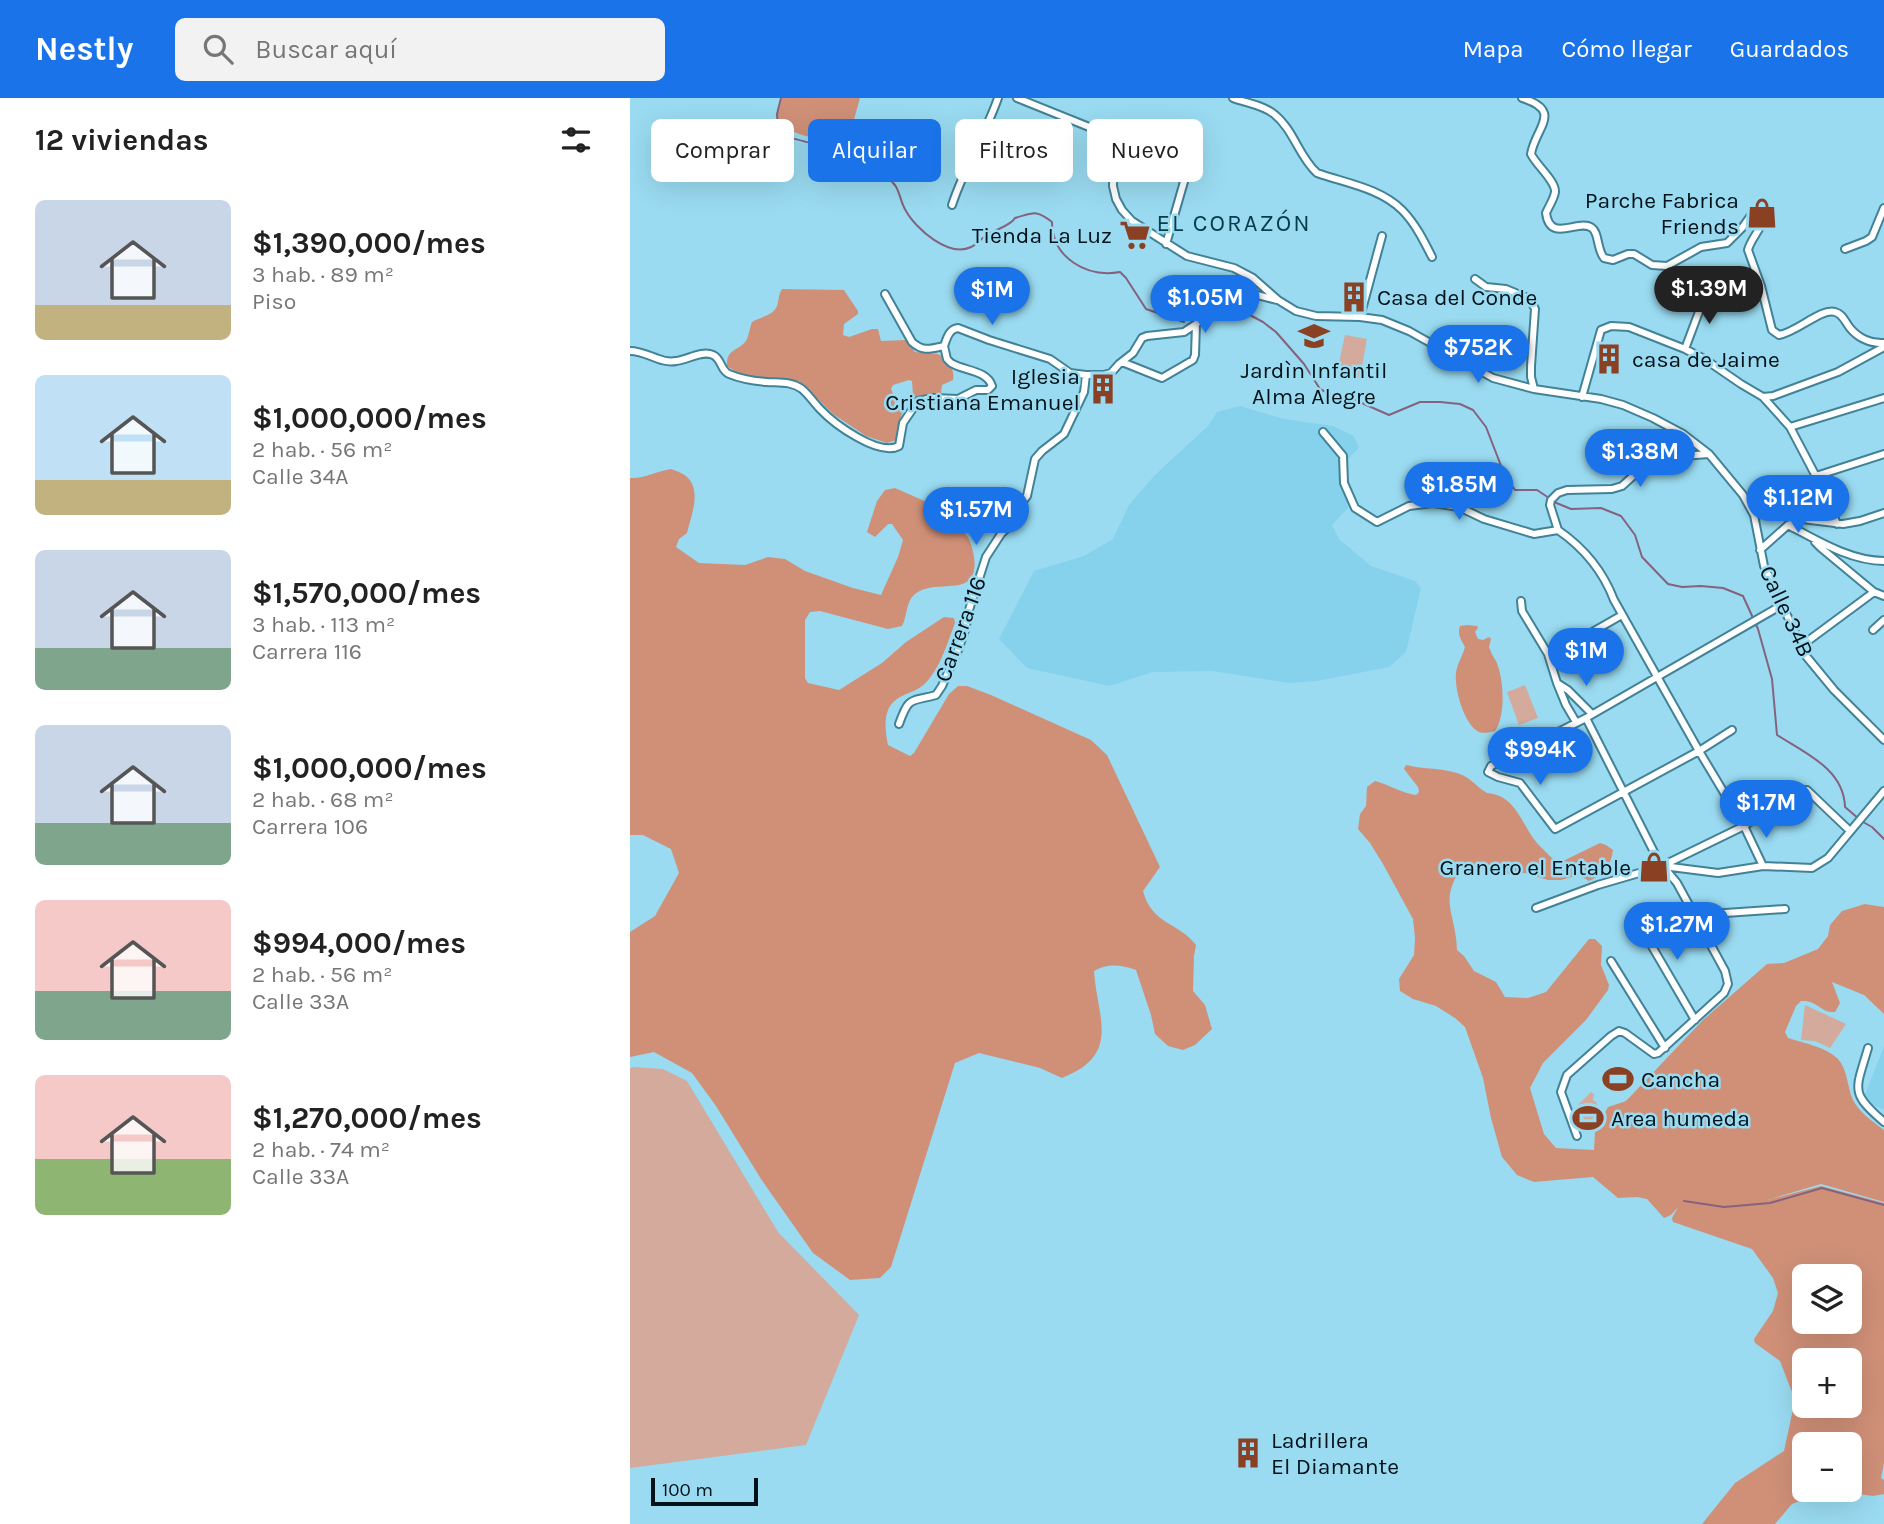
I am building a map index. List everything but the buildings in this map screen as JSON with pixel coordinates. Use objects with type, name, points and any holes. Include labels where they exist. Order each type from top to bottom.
[{"type":"street","points":[[952,205],[998,98]]},
{"type":"street","name":"Calle 34B","points":[[1017,98],[1104,133],[1114,151],[1113,186],[1116,199],[1132,220],[1187,256],[1234,268],[1253,278],[1278,300],[1296,311],[1317,316],[1382,320],[1409,331],[1493,378],[1534,389],[1601,399],[1622,405],[1683,434],[1709,454],[1743,495],[1754,515],[1764,566],[1801,646],[1816,670],[1884,740]]},
{"type":"street","points":[[1233,98],[1274,113],[1292,134],[1317,173],[1367,189],[1405,212],[1432,257]]},
{"type":"street","points":[[1522,98],[1538,104],[1544,112],[1540,135],[1531,154],[1534,162],[1555,186],[1546,213],[1555,227],[1592,228],[1595,231],[1598,252],[1604,258],[1613,260],[1634,254],[1652,265],[1667,266],[1701,247],[1727,243],[1742,229],[1752,214],[1759,213],[1763,222],[1748,250],[1761,286],[1772,330],[1779,335],[1786,334],[1822,314],[1835,312],[1841,315],[1858,336],[1884,345]]},
{"type":"street","points":[[1166,244],[1184,182]]},
{"type":"street","points":[[1845,249],[1872,237],[1884,208]]},
{"type":"street","points":[[1360,317],[1382,236]]},
{"type":"street","points":[[1475,279],[1486,287],[1506,289],[1530,299],[1535,309],[1531,366],[1534,389]]},
{"type":"street","points":[[630,351],[644,352],[673,362],[705,354],[713,355],[718,358],[723,371],[730,375],[795,385],[842,428],[858,437],[892,449],[899,446],[903,423],[918,401],[933,398],[958,399],[976,390],[988,390],[992,386],[983,375],[947,359],[944,346],[948,334],[954,328],[1050,359],[1070,373],[1104,375],[1111,373],[1133,353],[1142,338],[1184,332],[1213,312],[1216,300],[1223,291],[1233,289],[1278,300]]},
{"type":"street","points":[[1685,349],[1706,293]]},
{"type":"street","points":[[885,294],[912,342],[926,351],[944,346]]},
{"type":"street","points":[[1122,362],[1161,377],[1192,360],[1195,355],[1196,324]]},
{"type":"street","points":[[1582,397],[1601,330],[1611,326],[1629,327],[1685,349],[1763,397],[1790,427],[1837,524]]},
{"type":"street","points":[[1763,397],[1773,396],[1838,372],[1884,345]]},
{"type":"street","name":"Carrera 116","points":[[899,724],[905,706],[915,699],[936,695],[942,686],[966,627],[986,557],[1027,496],[1035,459],[1064,434],[1084,392],[1086,375]]},
{"type":"street","points":[[1790,427],[1884,398]]},
{"type":"street","points":[[1323,432],[1343,456],[1345,483],[1355,508],[1377,522],[1409,506],[1433,503],[1459,507],[1484,519],[1534,534],[1558,530]]},
{"type":"street","points":[[1709,454],[1659,457],[1644,466],[1622,486],[1612,489],[1567,490],[1550,500],[1550,505],[1558,530],[1576,542],[1606,580],[1622,615],[1744,826],[1763,866]]},
{"type":"street","points":[[1816,476],[1884,454]]},
{"type":"street","points":[[1760,550],[1788,525],[1802,519],[1837,524],[1853,523],[1884,513]]},
{"type":"street","points":[[1788,525],[1862,558],[1884,561]]},
{"type":"street","points":[[1812,537],[1821,548],[1874,592],[1884,596]]},
{"type":"street","points":[[1801,646],[1874,592]]},
{"type":"street","points":[[1521,601],[1522,611],[1540,639],[1566,705],[1576,722]]},
{"type":"street","points":[[1732,730],[1699,751],[1555,829],[1520,783],[1490,774],[1488,769],[1589,716],[1782,605]]},
{"type":"street","points":[[1552,665],[1564,662],[1602,641],[1594,631],[1622,615]]},
{"type":"street","points":[[1873,630],[1884,620]]},
{"type":"street","points":[[1557,683],[1568,690],[1589,716],[1623,793],[1662,866],[1677,883],[1696,915],[1725,971],[1728,984],[1724,993],[1658,1053],[1654,1054],[1619,1031],[1611,1035],[1567,1075],[1561,1092],[1577,1136]]},
{"type":"street","points":[[1536,908],[1598,885],[1662,866],[1744,826],[1798,790],[1807,790],[1852,828]]},
{"type":"street","points":[[1662,866],[1718,873],[1763,866],[1812,868],[1828,858],[1884,791]]},
{"type":"street","points":[[1696,915],[1785,909]]},
{"type":"street","points":[[1636,919],[1695,1020]]},
{"type":"street","points":[[1611,961],[1665,1048]]},
{"type":"street","points":[[1868,1048],[1857,1084],[1858,1094],[1864,1105],[1884,1122]]},
{"type":"shaded area","points":[[782,98],[860,98],[854,119],[808,119],[808,137],[794,132],[794,119],[777,117]]},
{"type":"shaded area","points":[[782,289],[844,290],[858,314],[844,324],[843,335],[849,337],[878,329],[881,341],[906,340],[915,352],[935,353],[949,362],[953,380],[942,385],[941,393],[916,397],[913,395],[912,381],[893,385],[891,389],[902,413],[896,440],[887,443],[866,436],[833,414],[799,381],[755,377],[736,372],[727,366],[729,356],[747,339],[752,322],[775,309]]},
{"type":"shaded area","points":[[1345,335],[1367,339],[1360,377],[1337,372]]},
{"type":"shaded area","points":[[1240,406],[1284,419],[1333,426],[1354,436],[1359,448],[1344,463],[1348,508],[1332,525],[1339,539],[1371,566],[1415,581],[1421,588],[1406,652],[1389,667],[1317,681],[1289,683],[1212,671],[1153,672],[1109,686],[1027,668],[999,639],[1034,571],[1084,556],[1113,539],[1129,505],[1155,475],[1208,426],[1217,412]]},
{"type":"shaded area","points":[[671,469],[687,477],[695,496],[687,533],[679,539],[676,547],[699,563],[745,565],[768,557],[785,559],[805,571],[881,595],[903,540],[892,524],[888,524],[875,537],[867,532],[877,501],[885,490],[895,488],[929,503],[956,490],[967,488],[980,488],[996,495],[1000,499],[993,507],[966,512],[961,523],[974,556],[975,566],[970,579],[959,585],[919,591],[911,599],[902,626],[888,629],[820,611],[810,612],[805,620],[805,678],[808,683],[839,690],[882,663],[906,642],[944,617],[954,618],[955,623],[934,673],[921,686],[897,699],[889,708],[886,726],[888,745],[910,756],[914,753],[949,694],[958,686],[967,686],[991,695],[1091,740],[1107,755],[1160,867],[1143,891],[1147,902],[1159,917],[1189,937],[1196,945],[1193,991],[1205,1005],[1212,1029],[1195,1045],[1183,1050],[1168,1046],[1155,1034],[1136,970],[1109,966],[1094,971],[1102,1033],[1093,1058],[1081,1068],[1062,1078],[1040,1068],[979,1053],[955,1063],[891,1267],[880,1278],[850,1280],[813,1253],[692,1073],[654,1052],[630,1057],[630,932],[655,916],[679,873],[671,849],[643,835],[630,835],[630,478]]},
{"type":"shaded area","points":[[1460,626],[1477,626],[1475,632],[1478,639],[1491,639],[1489,647],[1499,668],[1503,697],[1501,716],[1495,731],[1487,733],[1481,733],[1469,722],[1458,696],[1456,673],[1465,647],[1459,629]]},
{"type":"shaded area","points":[[1525,685],[1538,718],[1519,725],[1507,692]]},
{"type":"shaded area","points":[[1406,765],[1459,773],[1487,793],[1506,800],[1535,841],[1559,863],[1600,843],[1613,850],[1605,869],[1589,881],[1579,875],[1548,880],[1525,873],[1507,874],[1464,864],[1451,888],[1450,907],[1457,950],[1474,971],[1496,982],[1505,997],[1528,998],[1546,992],[1589,939],[1595,939],[1602,946],[1601,965],[1609,985],[1608,990],[1586,1020],[1543,1063],[1530,1088],[1544,1134],[1556,1148],[1594,1150],[1595,1131],[1608,1107],[1626,1101],[1703,1020],[1767,964],[1784,963],[1818,949],[1828,936],[1830,925],[1842,911],[1865,904],[1884,907],[1884,1014],[1864,995],[1832,982],[1840,1003],[1835,1012],[1826,1011],[1811,1002],[1801,1001],[1796,1006],[1785,1032],[1788,1038],[1821,1048],[1838,1059],[1844,1068],[1856,1105],[1884,1130],[1884,1202],[1821,1184],[1767,1200],[1821,1186],[1884,1203],[1884,1463],[1881,1478],[1884,1480],[1884,1494],[1862,1494],[1862,1432],[1792,1432],[1792,1502],[1797,1502],[1792,1504],[1775,1524],[1702,1524],[1735,1483],[1784,1451],[1792,1414],[1792,1418],[1862,1418],[1862,1348],[1792,1348],[1792,1392],[1780,1361],[1755,1343],[1754,1339],[1773,1311],[1778,1293],[1773,1278],[1752,1249],[1673,1222],[1672,1218],[1678,1207],[1664,1218],[1647,1199],[1618,1198],[1593,1177],[1534,1182],[1517,1175],[1502,1157],[1483,1078],[1465,1027],[1436,1006],[1413,999],[1400,991],[1399,979],[1414,955],[1413,919],[1383,864],[1358,829],[1360,814],[1366,806],[1367,787],[1375,781],[1416,795],[1419,792],[1404,769]]},
{"type":"shaded area","points":[[1805,1005],[1846,1024],[1830,1048],[1815,1041],[1801,1040]]},
{"type":"shaded area","points":[[1884,1046],[1884,1110],[1863,1100]]},
{"type":"shaded area","points":[[630,1068],[663,1069],[687,1081],[778,1232],[859,1315],[806,1445],[630,1468]]},
{"type":"shaded area","name":"Area humeda","points":[[1591,1092],[1599,1109],[1587,1127],[1578,1105]]},
{"type":"waterway","points":[[781,98],[777,114],[778,134],[807,142],[823,150],[843,175],[852,178],[876,175],[888,179],[895,185],[904,207],[917,226],[934,240],[953,249],[971,247],[1015,218],[1030,214],[1042,215],[1052,222],[1058,246],[1074,263],[1095,272],[1120,272],[1146,309],[1184,322]]},
{"type":"waterway","points":[[1223,312],[1248,314],[1263,322],[1276,332],[1304,364],[1320,389],[1345,402],[1355,400],[1389,415],[1420,402],[1460,404],[1473,410],[1486,427],[1505,476],[1515,490],[1537,490],[1549,498]]},
{"type":"waterway","points":[[1554,502],[1571,509],[1601,508],[1621,516],[1635,535],[1642,557],[1668,584],[1723,588],[1743,596],[1758,629],[1772,679],[1777,735],[1811,756],[1830,772],[1838,782],[1845,807],[1859,819]]},
{"type":"waterway","points":[[1863,822],[1884,839]]},
{"type":"waterway","points":[[1684,1201],[1724,1207],[1770,1203],[1822,1188],[1884,1205]]},
{"type":"place","name":"Parche Fabrica Friends","points":[[1762,213]]},
{"type":"place","name":"Tienda La Luz","points":[[1135,235]]},
{"type":"place","name":"Casa del Conde","points":[[1354,297]]},
{"type":"place","name":"Jardìn Infantil Alma Alegre","points":[[1314,336]]},
{"type":"place","name":"casa de Jaime","points":[[1609,359]]},
{"type":"place","name":"Iglesia Cristiana Emanuel","points":[[1103,389]]},
{"type":"place","name":"Granero el Entable","points":[[1654,867]]},
{"type":"place","name":"Cancha","points":[[1618,1079]]},
{"type":"place","name":"Area humeda","points":[[1588,1118]]},
{"type":"place","name":"Ladrillera El Diamante","points":[[1248,1453]]},
{"type":"district","name":"EL CORAZÓN","points":[[1234,223]]}]
